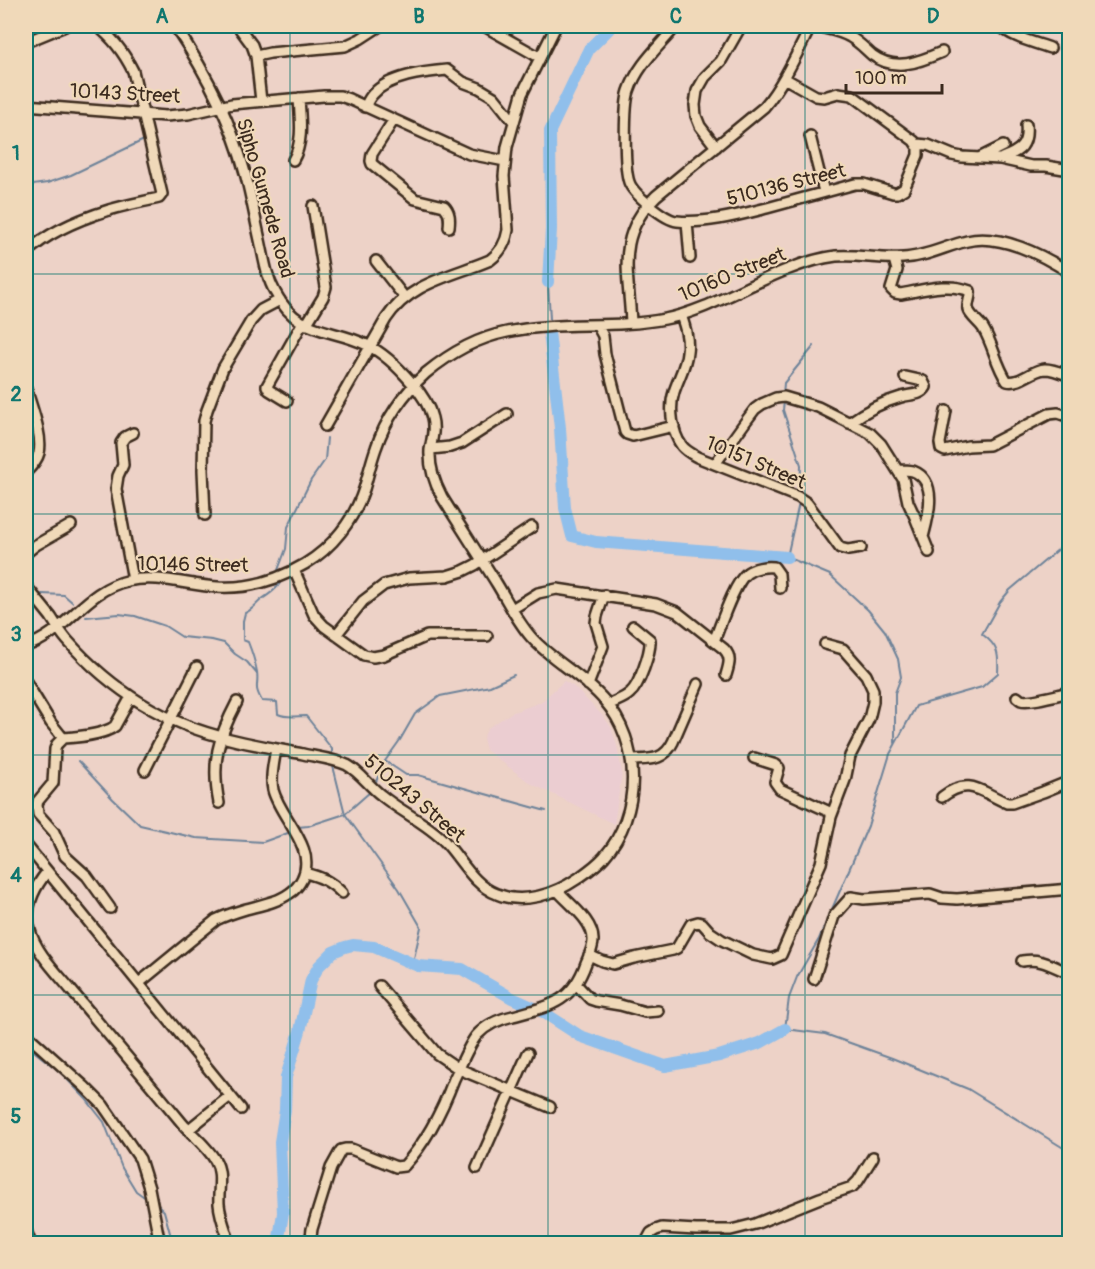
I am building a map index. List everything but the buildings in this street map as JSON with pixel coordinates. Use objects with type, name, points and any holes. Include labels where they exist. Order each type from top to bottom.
[{"type":"street","points":[[26,42],[65,26]]},
{"type":"street","points":[[26,253],[47,236],[77,222],[108,210],[161,196],[162,190],[136,79],[130,65],[110,37],[97,26]]},
{"type":"street","name":"Sipho Gumede Road","points":[[175,26],[194,54],[221,105],[244,170],[268,276],[275,294],[292,315],[305,324],[322,332],[370,347],[388,359],[414,385]]},
{"type":"street","points":[[238,26],[252,45],[256,56],[261,101]]},
{"type":"street","points":[[256,56],[345,46],[380,26]]},
{"type":"street","points":[[484,26],[539,57]]},
{"type":"street","points":[[325,426],[390,312],[405,298],[426,284],[490,260],[502,249],[508,230],[504,188],[507,147],[522,94],[556,26]]},
{"type":"street","name":"510136 Street","points":[[676,26],[638,70],[627,100],[626,151],[628,177],[632,189],[669,219],[687,222],[719,219],[861,184],[893,193],[901,191],[918,155],[917,144]]},
{"type":"street","points":[[716,147],[700,126],[696,116],[697,92],[705,78],[721,61],[741,26]]},
{"type":"street","points":[[631,323],[627,250],[636,223],[649,203],[764,107],[784,78],[813,26],[849,37],[873,56],[891,63],[916,63],[942,52]]},
{"type":"street","points":[[1001,26],[1013,34],[1050,48]]},
{"type":"street","points":[[365,107],[377,90],[401,77],[447,70],[463,82],[494,97],[514,122]]},
{"type":"street","points":[[784,78],[816,96],[824,97],[838,93],[852,95],[917,144],[928,145],[952,155],[967,158],[1000,159],[1031,166],[1070,170]]},
{"type":"street","name":"10143 Street","points":[[26,105],[166,116],[188,114],[221,105],[339,96],[469,154],[505,161]]},
{"type":"street","points":[[293,160],[300,141],[299,98]]},
{"type":"street","points":[[393,121],[372,154],[372,164],[415,199],[444,206],[450,216],[448,227]]},
{"type":"street","points":[[1000,159],[1014,154],[1023,145],[1027,136],[1026,124]]},
{"type":"street","points":[[810,136],[824,192]]},
{"type":"street","points":[[978,158],[1003,146]]},
{"type":"street","points":[[287,401],[269,390],[267,386],[323,297],[326,287],[314,206]]},
{"type":"street","points":[[687,222],[690,258]]},
{"type":"street","name":"10160 Street","points":[[414,385],[449,356],[491,336],[522,329],[631,323],[681,315],[785,270],[818,260],[843,256],[894,259],[921,256],[967,241],[990,239],[1039,255],[1070,273]]},
{"type":"street","points":[[894,259],[897,270],[891,289],[895,293],[947,287],[970,291],[969,311],[985,333],[1007,381],[1018,381],[1044,369],[1070,376]]},
{"type":"street","points":[[376,261],[405,298]]},
{"type":"street","points":[[206,515],[203,470],[204,421],[207,410],[223,368],[251,321],[261,310],[280,300]]},
{"type":"street","name":"10151 Street","points":[[681,315],[687,338],[687,353],[672,399],[672,415],[680,444],[697,457],[798,497],[813,511],[840,548],[848,550],[861,548]]},
{"type":"street","points":[[597,325],[603,336],[605,354],[625,432],[630,436],[636,436],[674,426]]},
{"type":"street","points":[[849,423],[868,411],[899,397],[921,393],[925,390],[923,381],[905,376]]},
{"type":"street","name":"510243 Street","points":[[58,628],[100,674],[131,697],[170,719],[221,737],[337,762],[350,767],[380,795],[432,830],[478,881],[493,893],[507,898],[525,898],[557,890],[592,868],[615,842],[625,821],[630,802],[633,780],[632,760],[623,731],[609,705],[537,644],[523,626],[436,486],[431,470],[432,417],[426,402],[414,385]]},
{"type":"street","name":"10146 Street","points":[[26,646],[58,628],[97,594],[116,584],[156,578],[215,587],[235,587],[279,578],[322,552],[351,518],[363,492],[376,446],[384,429],[400,402],[414,385]]},
{"type":"street","points":[[26,388],[29,416],[40,447],[37,459],[26,472]]},
{"type":"street","points":[[715,464],[755,409],[762,404],[776,398],[808,403],[876,437],[903,479],[908,502],[929,552]]},
{"type":"street","points":[[946,411],[940,443],[941,449],[945,451],[994,444],[1049,414],[1058,413],[1070,417]]},
{"type":"street","points":[[430,449],[462,443],[507,414]]},
{"type":"street","points":[[133,433],[125,437],[121,443],[123,465],[116,489],[133,580]]},
{"type":"street","points":[[898,470],[913,471],[924,480],[928,488],[929,512],[923,538]]},
{"type":"street","points":[[26,553],[70,525]]},
{"type":"street","points":[[336,635],[363,601],[384,585],[409,578],[456,574],[468,569],[532,528]]},
{"type":"street","points":[[714,641],[739,583],[746,574],[754,570],[774,567],[779,574],[780,588]]},
{"type":"street","points":[[294,570],[314,615],[336,635],[364,655],[373,657],[384,655],[427,636],[488,636]]},
{"type":"street","points":[[26,586],[58,628]]},
{"type":"street","points":[[512,609],[538,593],[557,589],[656,604],[685,617],[729,654],[730,660],[726,675]]},
{"type":"street","points":[[588,685],[603,646],[596,623],[604,595]]},
{"type":"street","points":[[609,705],[633,691],[649,656],[650,640],[633,626]]},
{"type":"street","points":[[589,955],[613,964],[673,950],[677,948],[691,924],[698,922],[722,940],[753,955],[768,958],[777,957],[783,952],[821,864],[832,813],[845,780],[850,756],[869,719],[874,696],[869,680],[845,652],[840,648],[825,644]]},
{"type":"street","points":[[145,770],[197,667]]},
{"type":"street","points":[[26,682],[63,738]]},
{"type":"street","points":[[632,760],[653,759],[668,751],[698,684]]},
{"type":"street","points":[[1017,697],[1026,700],[1070,692]]},
{"type":"street","points":[[110,908],[87,876],[64,856],[54,832],[38,814],[37,805],[53,783],[57,744],[63,738],[93,734],[113,728],[131,697]]},
{"type":"street","points":[[219,803],[215,770],[221,737],[237,702]]},
{"type":"street","points":[[139,983],[216,920],[289,894],[298,886],[306,864],[303,849],[274,793],[272,778],[276,749]]},
{"type":"street","points":[[754,758],[779,768],[775,782],[780,789],[832,813]]},
{"type":"street","points":[[942,797],[958,787],[969,786],[1011,803],[1070,781]]},
{"type":"street","points":[[26,845],[242,1109]]},
{"type":"street","points":[[47,872],[36,888],[30,905],[28,924],[33,940],[58,974],[188,1130],[214,1157],[220,1174],[219,1204],[230,1244]]},
{"type":"street","points":[[304,873],[322,878],[342,893]]},
{"type":"street","points":[[814,979],[834,916],[851,897],[864,899],[930,894],[957,899],[1070,889]]},
{"type":"street","points":[[310,1244],[312,1229],[331,1168],[342,1150],[351,1149],[396,1167],[404,1166],[420,1148],[432,1128],[476,1035],[498,1020],[546,1007],[571,992],[584,970],[593,942],[592,933],[589,924],[557,890]]},
{"type":"street","points":[[1022,961],[1039,960],[1070,973]]},
{"type":"street","points":[[576,984],[588,997],[596,1001],[645,1012],[658,1011]]},
{"type":"street","points":[[380,986],[437,1054],[459,1069],[550,1107]]},
{"type":"street","points":[[26,1034],[103,1106],[140,1160],[149,1188],[160,1244]]},
{"type":"street","points":[[477,1168],[528,1053]]},
{"type":"street","points":[[188,1130],[230,1096]]},
{"type":"street","points":[[645,1244],[651,1233],[662,1228],[730,1230],[755,1224],[852,1187],[873,1157]]},
{"type":"street","points":[[26,1230],[32,1244]]},
{"type":"shaded area","points":[[564,681],[573,686],[611,727],[622,773],[614,824],[530,783],[486,750],[483,738],[488,728],[511,713],[541,702]]},
{"type":"waterway","points":[[548,282],[551,229],[550,131],[589,49],[612,26]]},
{"type":"waterway","points":[[26,186],[47,183],[71,175],[146,139]]},
{"type":"waterway","points":[[548,282],[550,319]]},
{"type":"waterway","points":[[549,332],[560,428],[565,508],[572,536],[596,542],[787,557]]},
{"type":"waterway","points":[[783,395],[784,383],[814,346]]},
{"type":"waterway","points":[[784,401],[783,410],[801,465],[800,494]]},
{"type":"waterway","points":[[278,570],[286,549],[288,527],[311,480],[325,460],[327,438]]},
{"type":"waterway","points":[[799,503],[787,557],[830,575],[868,610],[885,631],[898,659],[901,677],[895,693],[895,743]]},
{"type":"waterway","points":[[1070,543],[1066,543],[1010,590],[1000,602],[982,634],[996,650],[998,673],[982,687],[916,706],[890,754],[868,826],[819,939],[797,977],[789,998],[785,1029],[825,1034],[968,1089],[1070,1152]]},
{"type":"waterway","points":[[280,583],[274,591],[245,613],[243,621],[243,640],[248,642],[254,660],[258,692],[262,701],[277,702],[278,714],[306,716],[332,749],[332,755]]},
{"type":"waterway","points":[[42,594],[64,595],[72,602]]},
{"type":"waterway","points":[[86,617],[119,614],[135,616],[165,626],[182,637],[224,643],[247,662],[257,674]]},
{"type":"waterway","points":[[374,786],[385,761],[415,714],[440,696],[490,686],[514,675]]},
{"type":"waterway","points":[[78,761],[140,825],[196,838],[263,842],[288,833]]},
{"type":"waterway","points":[[385,761],[406,775],[418,775],[546,811]]},
{"type":"waterway","points":[[333,766],[345,814],[399,889],[421,927],[413,963]]},
{"type":"waterway","points":[[298,827],[345,814],[370,792]]},
{"type":"waterway","points":[[278,1244],[283,1213],[280,1142],[285,1110],[286,1077],[300,1031],[311,980],[319,966],[333,952],[353,945],[374,947],[418,966],[462,969],[512,998],[543,1012],[580,1036],[665,1066],[719,1056],[760,1043],[785,1029]]},
{"type":"waterway","points":[[26,1045],[59,1071],[86,1099],[104,1122],[122,1168],[136,1191],[147,1199]]},
{"type":"waterway","points":[[156,1203],[164,1211],[173,1244]]}]
